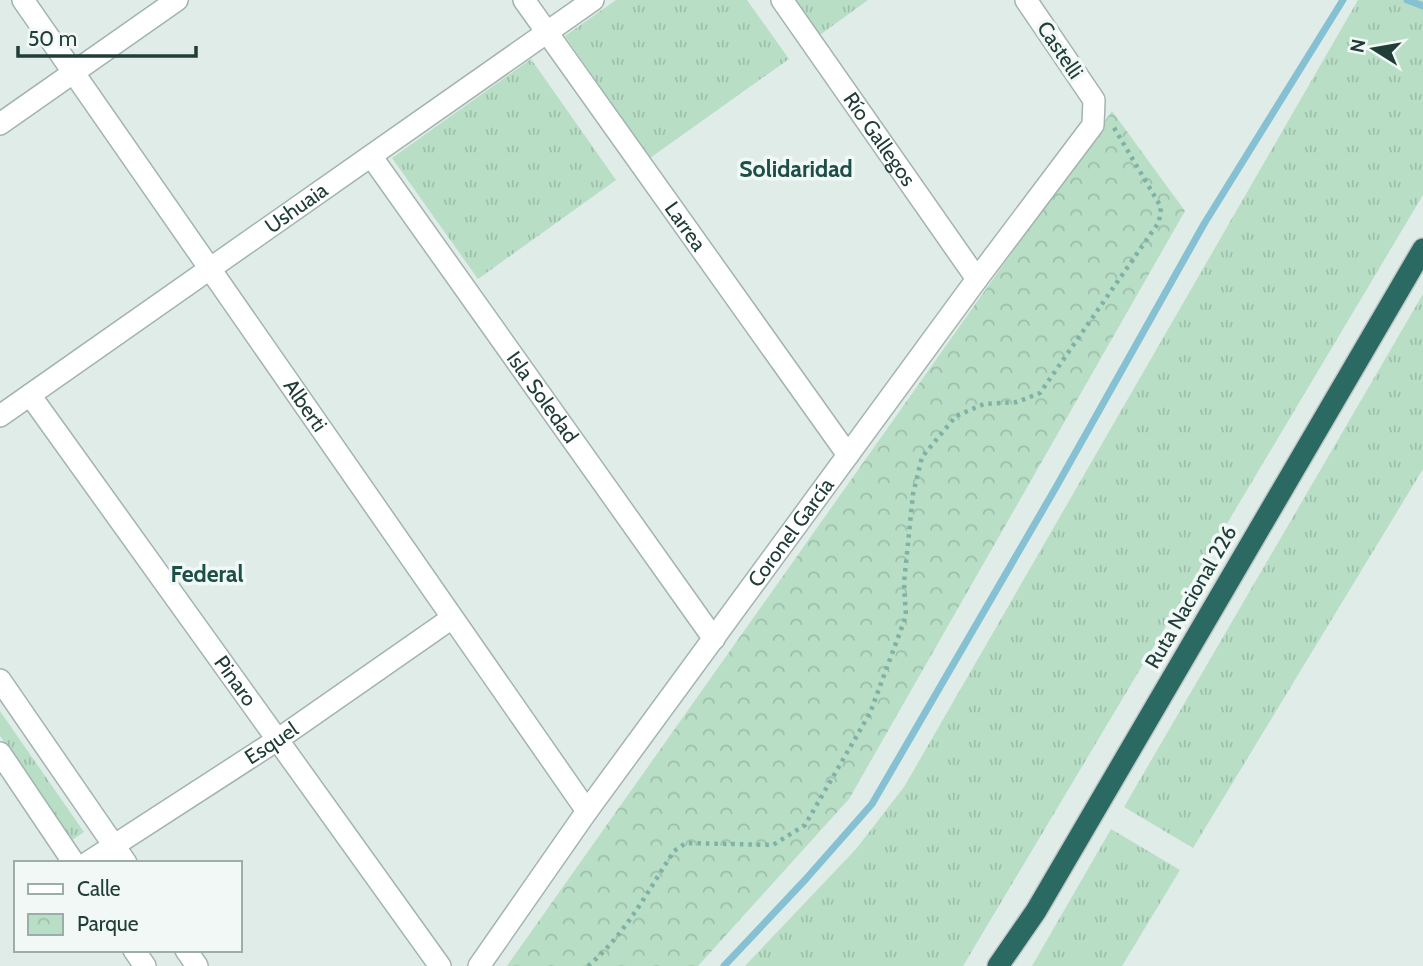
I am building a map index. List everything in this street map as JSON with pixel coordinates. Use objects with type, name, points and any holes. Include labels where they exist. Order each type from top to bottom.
[{"type":"highway","name":"Ruta Nacional 226","points":[[998,966],[1036,911],[1423,249]]},
{"type":"street","name":"Alberti","points":[[23,0],[587,811]]},
{"type":"street","points":[[0,124],[177,0]]},
{"type":"street","name":"Larrea","points":[[524,0],[848,455]]},
{"type":"street","name":"Ushuaia","points":[[0,416],[593,0]]},
{"type":"street","name":"Río Gallegos","points":[[782,0],[976,279]]},
{"type":"street","name":"Castelli","points":[[1026,0],[1094,100]]},
{"type":"street","name":"Coronel García","points":[[479,966],[587,811],[976,279],[1093,124],[1094,100]]},
{"type":"street","name":"Isla Soledad","points":[[371,156],[714,639]]},
{"type":"street","name":"Pinaro","points":[[30,396],[440,966]]},
{"type":"street","name":"Esquel","points":[[94,861],[120,854],[277,740],[453,618]]},
{"type":"street","points":[[0,680],[120,854]]},
{"type":"street","points":[[0,753],[73,861]]},
{"type":"path","points":[[588,966],[604,953],[628,922],[674,851],[685,843],[773,845],[805,825],[870,713],[906,616],[904,583],[913,494],[922,457],[956,416],[984,404],[1017,402],[1040,393],[1159,222],[1161,207],[1123,140],[1094,100]]},
{"type":"green space","points":[[616,0],[747,0],[789,59],[650,158],[565,36]]},
{"type":"green space","points":[[791,0],[868,0],[817,37]]},
{"type":"green space","points":[[1358,0],[1423,0],[1423,195],[963,966],[745,966],[856,849],[904,787]]},
{"type":"green space","points":[[531,59],[616,180],[478,279],[392,158]]},
{"type":"green space","points":[[1112,111],[1185,211],[849,799],[698,966],[507,966]]},
{"type":"green space","points":[[1423,294],[1423,469],[1193,848],[1124,807]]},
{"type":"green space","points":[[0,711],[84,832],[72,840],[0,736]]},
{"type":"green space","points":[[1111,829],[1180,870],[1122,966],[1032,966]]},
{"type":"waterway","points":[[724,966],[872,804],[1055,489],[1204,224],[1343,0]]},
{"type":"waterway","points":[[1407,0],[1423,6]]},
{"type":"district","name":"Solidaridad","points":[[796,169]]},
{"type":"district","name":"Federal","points":[[207,574]]}]
